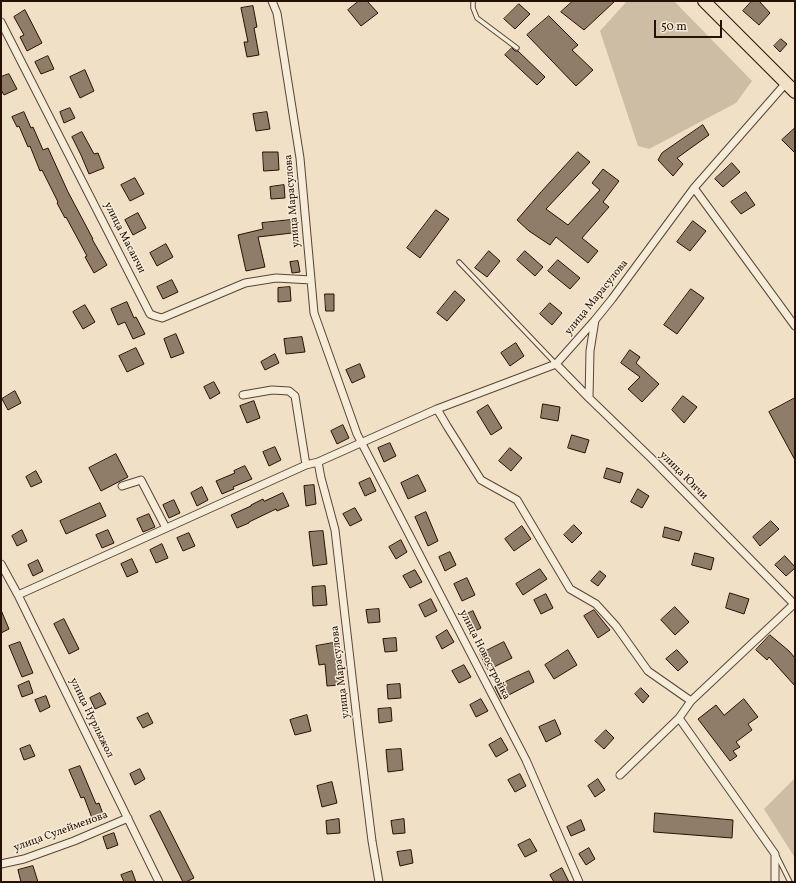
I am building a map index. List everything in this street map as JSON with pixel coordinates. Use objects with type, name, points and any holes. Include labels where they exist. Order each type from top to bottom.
[{"type":"main road","points":[[704,1],[791,88]]},
{"type":"street","name":"улица Марасулова","points":[[272,1],[278,13],[300,158],[314,313],[357,434],[362,442]]},
{"type":"street","name":"улица Масанчи","points":[[1,22],[150,314],[162,318],[246,283],[276,278],[311,280]]},
{"type":"street","name":"улица Марасулова","points":[[18,595],[306,465],[318,462],[437,409],[556,364],[617,293],[694,188],[791,88]]},
{"type":"street","points":[[694,188],[795,326]]},
{"type":"street","points":[[589,398],[590,351],[595,320]]},
{"type":"street","name":"улица Юнчи","points":[[556,364],[652,459],[794,605],[691,701],[679,718],[620,775]]},
{"type":"street","points":[[244,395],[272,390],[289,390],[295,396],[306,465]]},
{"type":"street","points":[[437,409],[446,426],[481,480],[517,500],[570,589],[596,604],[616,626],[648,671],[691,701]]},
{"type":"street","name":"улица Новостройка","points":[[362,442],[526,760],[579,882]]},
{"type":"street","name":"улица Марасулова","points":[[318,462],[335,530],[359,737],[372,841],[379,882]]},
{"type":"street","points":[[122,486],[141,480],[166,528]]},
{"type":"street","name":"улица Нурлыжол","points":[[1,564],[18,595],[159,882]]},
{"type":"street","points":[[679,718],[776,854],[775,882]]},
{"type":"street","name":"улица Сулейменова","points":[[1,864],[24,859],[74,841],[128,818]]},
{"type":"lane","points":[[473,1],[473,8],[476,18],[517,48]]},
{"type":"lane","points":[[460,262],[556,364]]},
{"type":"lane","points":[[776,854],[790,882]]},
{"type":"shaded area","points":[[627,1],[674,1],[752,81],[736,103],[649,149],[638,146],[600,31]]},
{"type":"shaded area","points":[[795,778],[795,858],[764,809]]},
{"type":"building","points":[[359,1],[367,1],[378,13],[361,26],[348,10]]},
{"type":"building","points":[[573,1],[615,1],[584,30],[561,12]]},
{"type":"building","points":[[752,1],[759,1],[770,13],[759,25],[743,11]]},
{"type":"building","points":[[519,4],[530,14],[515,29],[504,19]]},
{"type":"building","points":[[253,6],[257,27],[254,28],[259,55],[247,57],[244,42],[248,42],[241,8]]},
{"type":"building","points":[[25,10],[42,43],[27,51],[20,37],[24,35],[14,17]]},
{"type":"building","points":[[549,16],[578,45],[572,50],[593,70],[576,86],[527,35]]},
{"type":"building","points":[[781,39],[787,44],[780,52],[774,46]]},
{"type":"building","points":[[512,48],[515,51],[518,51],[545,77],[537,85],[505,55]]},
{"type":"building","points":[[48,56],[54,69],[41,74],[35,62]]},
{"type":"building","points":[[85,70],[94,91],[80,98],[70,77]]},
{"type":"building","points":[[9,74],[17,89],[4,95],[1,90],[1,77]]},
{"type":"building","points":[[70,108],[75,118],[64,123],[60,112]]},
{"type":"building","points":[[24,112],[31,128],[33,127],[43,150],[48,148],[68,192],[107,265],[94,273],[85,257],[87,256],[57,203],[58,202],[42,170],[40,171],[30,146],[28,147],[19,126],[17,127],[12,117]]},
{"type":"building","points":[[267,112],[270,129],[256,131],[253,114]]},
{"type":"building","points":[[703,125],[709,135],[677,158],[683,164],[673,176],[658,160],[662,153]]},
{"type":"building","points":[[795,128],[795,153],[782,140]]},
{"type":"building","points":[[82,132],[94,154],[98,153],[104,168],[89,174],[72,137]]},
{"type":"building","points":[[263,152],[278,152],[279,170],[264,171]]},
{"type":"building","points":[[578,152],[590,162],[546,209],[568,225],[600,190],[592,183],[603,169],[619,181],[603,202],[609,207],[582,238],[598,251],[588,263],[556,237],[550,245],[529,231],[517,220]]},
{"type":"building","points":[[732,163],[740,172],[723,187],[715,179]]},
{"type":"building","points":[[135,178],[144,194],[130,201],[121,185]]},
{"type":"building","points":[[284,185],[285,198],[271,199],[270,187]]},
{"type":"building","points":[[746,192],[755,205],[741,214],[731,202]]},
{"type":"building","points":[[436,210],[449,219],[420,258],[407,248]]},
{"type":"building","points":[[138,213],[146,228],[133,235],[125,220]]},
{"type":"building","points":[[291,220],[292,233],[258,237],[265,267],[246,271],[238,235],[263,229],[262,223]]},
{"type":"building","points":[[693,221],[706,231],[690,251],[677,242]]},
{"type":"building","points":[[166,244],[173,257],[157,266],[150,253]]},
{"type":"building","points":[[489,251],[500,261],[487,277],[475,268]]},
{"type":"building","points":[[525,251],[543,267],[535,276],[517,260]]},
{"type":"building","points":[[558,260],[580,278],[570,289],[548,271]]},
{"type":"building","points":[[298,261],[300,272],[292,273],[290,262]]},
{"type":"building","points":[[172,280],[178,292],[163,299],[157,287]]},
{"type":"building","points":[[290,287],[291,301],[278,302],[278,288]]},
{"type":"building","points":[[691,289],[704,298],[677,334],[664,325]]},
{"type":"building","points":[[455,291],[465,300],[447,321],[437,313]]},
{"type":"building","points":[[325,294],[334,294],[334,311],[326,311]]},
{"type":"building","points":[[127,302],[134,318],[136,317],[145,334],[133,339],[125,322],[118,325],[111,309]]},
{"type":"building","points":[[550,303],[562,313],[552,325],[540,314]]},
{"type":"building","points":[[85,305],[95,322],[83,329],[73,312]]},
{"type":"building","points":[[176,334],[184,353],[171,358],[164,339]]},
{"type":"building","points":[[302,337],[305,352],[286,354],[284,339]]},
{"type":"building","points":[[516,343],[524,356],[510,366],[501,353]]},
{"type":"building","points":[[136,348],[144,364],[127,372],[119,356]]},
{"type":"building","points":[[630,350],[640,357],[636,363],[659,384],[642,402],[628,389],[640,377],[621,363]]},
{"type":"building","points":[[275,354],[279,363],[265,370],[261,362]]},
{"type":"building","points":[[360,364],[365,377],[352,383],[346,370]]},
{"type":"building","points":[[214,382],[220,393],[210,399],[204,387]]},
{"type":"building","points":[[15,391],[21,403],[8,410],[2,399]]},
{"type":"building","points":[[683,396],[697,407],[684,423],[672,410]]},
{"type":"building","points":[[795,398],[795,460],[769,412]]},
{"type":"building","points":[[254,401],[260,418],[247,423],[240,406]]},
{"type":"building","points":[[543,404],[560,407],[558,421],[541,418]]},
{"type":"building","points":[[488,405],[502,428],[491,435],[477,412]]},
{"type":"building","points":[[343,425],[349,438],[337,444],[331,431]]},
{"type":"building","points":[[572,435],[589,440],[585,453],[568,448]]},
{"type":"building","points":[[390,443],[396,456],[384,462],[378,448]]},
{"type":"building","points":[[275,447],[281,460],[269,466],[263,452]]},
{"type":"building","points":[[510,448],[522,458],[511,471],[499,461]]},
{"type":"building","points":[[116,454],[128,477],[101,491],[89,468]]},
{"type":"building","points":[[245,466],[252,479],[233,487],[234,489],[222,494],[216,481],[235,473],[234,471]]},
{"type":"building","points":[[607,468],[623,473],[620,483],[604,478]]},
{"type":"building","points":[[36,471],[42,482],[31,487],[26,477]]},
{"type":"building","points":[[418,475],[426,491],[408,499],[401,483]]},
{"type":"building","points":[[370,478],[376,491],[365,496],[359,483]]},
{"type":"building","points":[[314,485],[316,504],[306,506],[304,486]]},
{"type":"building","points":[[202,487],[208,500],[197,506],[191,493]]},
{"type":"building","points":[[638,489],[649,496],[642,508],[631,502]]},
{"type":"building","points":[[283,493],[289,506],[277,511],[276,509],[237,528],[231,515],[263,499],[264,501]]},
{"type":"building","points":[[174,500],[180,513],[169,518],[163,505]]},
{"type":"building","points":[[100,503],[106,516],[66,534],[60,521]]},
{"type":"building","points":[[355,508],[362,520],[350,526],[343,514]]},
{"type":"building","points":[[426,512],[438,541],[428,546],[415,517]]},
{"type":"building","points":[[149,514],[155,527],[143,532],[137,519]]},
{"type":"building","points":[[771,521],[779,529],[760,546],[753,537]]},
{"type":"building","points":[[574,525],[582,533],[572,543],[564,535]]},
{"type":"building","points":[[522,526],[531,539],[514,551],[505,539]]},
{"type":"building","points":[[665,527],[682,532],[679,541],[663,537]]},
{"type":"building","points":[[22,530],[27,541],[17,546],[12,536]]},
{"type":"building","points":[[108,530],[114,543],[102,548],[96,535]]},
{"type":"building","points":[[323,531],[327,564],[313,566],[309,532]]},
{"type":"building","points":[[189,533],[195,546],[183,551],[177,538]]},
{"type":"building","points":[[401,540],[407,552],[396,559],[389,547]]},
{"type":"building","points":[[162,544],[168,558],[156,563],[150,550]]},
{"type":"building","points":[[450,552],[456,565],[445,571],[439,557]]},
{"type":"building","points":[[695,553],[714,558],[711,570],[692,565]]},
{"type":"building","points":[[785,556],[795,567],[786,576],[775,565]]},
{"type":"building","points":[[132,559],[138,572],[127,577],[121,564]]},
{"type":"building","points":[[38,560],[43,571],[33,576],[28,565]]},
{"type":"building","points":[[540,569],[547,579],[523,595],[516,584]]},
{"type":"building","points":[[415,570],[422,582],[410,588],[403,576]]},
{"type":"building","points":[[600,571],[606,576],[598,586],[591,581]]},
{"type":"building","points":[[467,578],[475,595],[462,601],[454,584]]},
{"type":"building","points":[[325,586],[327,605],[313,606],[312,587]]},
{"type":"building","points":[[730,593],[749,599],[744,614],[726,608]]},
{"type":"building","points":[[546,594],[553,608],[541,614],[534,600]]},
{"type":"building","points":[[431,599],[437,611],[425,617],[419,605]]},
{"type":"building","points":[[675,607],[689,622],[675,635],[661,620]]},
{"type":"building","points":[[379,609],[380,622],[368,623],[366,610]]},
{"type":"building","points":[[1,610],[9,629],[1,633]]},
{"type":"building","points":[[594,610],[610,630],[598,638],[584,616]]},
{"type":"building","points":[[473,611],[481,628],[471,633],[463,616]]},
{"type":"building","points":[[64,619],[79,649],[69,654],[54,624]]},
{"type":"building","points":[[447,630],[454,642],[442,649],[436,637]]},
{"type":"building","points":[[770,635],[795,658],[795,686],[769,657],[767,660],[756,650]]},
{"type":"building","points":[[396,638],[397,651],[385,652],[383,639]]},
{"type":"building","points":[[20,642],[33,673],[22,677],[9,646]]},
{"type":"building","points":[[504,642],[512,658],[488,670],[480,654]]},
{"type":"building","points":[[333,643],[339,671],[340,685],[327,686],[325,664],[319,665],[316,646]]},
{"type":"building","points":[[568,650],[577,665],[554,679],[545,665]]},
{"type":"building","points":[[677,650],[688,662],[678,671],[666,659]]},
{"type":"building","points":[[464,665],[471,677],[459,683],[452,671]]},
{"type":"building","points":[[529,671],[534,682],[501,699],[495,687]]},
{"type":"building","points":[[29,681],[33,693],[22,697],[18,686]]},
{"type":"building","points":[[400,684],[401,698],[388,699],[387,685]]},
{"type":"building","points":[[641,688],[649,696],[643,703],[635,694]]},
{"type":"building","points":[[100,693],[106,704],[95,709],[90,698]]},
{"type":"building","points":[[46,696],[50,707],[40,712],[35,700]]},
{"type":"building","points":[[481,699],[488,711],[476,717],[470,705]]},
{"type":"building","points":[[744,699],[758,717],[748,724],[752,730],[736,742],[740,747],[733,751],[737,756],[730,761],[698,719],[716,705],[724,715]]},
{"type":"building","points":[[391,708],[392,721],[379,723],[378,709]]},
{"type":"building","points":[[148,713],[153,723],[143,728],[137,718]]},
{"type":"building","points":[[307,715],[311,731],[295,735],[290,720]]},
{"type":"building","points":[[555,720],[561,734],[546,742],[539,727]]},
{"type":"building","points":[[606,730],[614,738],[604,749],[595,741]]},
{"type":"building","points":[[501,738],[508,750],[496,757],[489,745]]},
{"type":"building","points":[[30,745],[35,756],[24,760],[20,749]]},
{"type":"building","points":[[401,749],[403,770],[388,772],[386,750]]},
{"type":"building","points":[[80,766],[96,804],[99,803],[103,814],[92,818],[84,797],[81,798],[69,770]]},
{"type":"building","points":[[140,769],[145,779],[135,785],[130,774]]},
{"type":"building","points":[[520,774],[526,786],[515,792],[508,780]]},
{"type":"building","points":[[598,779],[605,790],[595,797],[588,786]]},
{"type":"building","points":[[332,782],[337,803],[322,807],[317,786]]},
{"type":"building","points":[[160,811],[194,878],[186,882],[183,882],[150,816]]},
{"type":"building","points":[[655,813],[733,820],[732,838],[654,832]]},
{"type":"building","points":[[339,819],[340,833],[327,834],[326,821]]},
{"type":"building","points":[[404,819],[405,833],[393,834],[391,821]]},
{"type":"building","points":[[581,820],[585,830],[571,836],[567,827]]},
{"type":"building","points":[[114,833],[118,845],[107,849],[103,837]]},
{"type":"building","points":[[530,839],[537,851],[525,857],[518,845]]},
{"type":"building","points":[[589,848],[595,859],[586,865],[579,854]]},
{"type":"building","points":[[411,850],[413,863],[400,866],[397,852]]},
{"type":"building","points":[[33,866],[38,882],[21,882],[18,870]]},
{"type":"building","points":[[562,868],[569,882],[554,882],[550,875]]},
{"type":"building","points":[[132,871],[136,882],[124,882],[121,875]]}]
